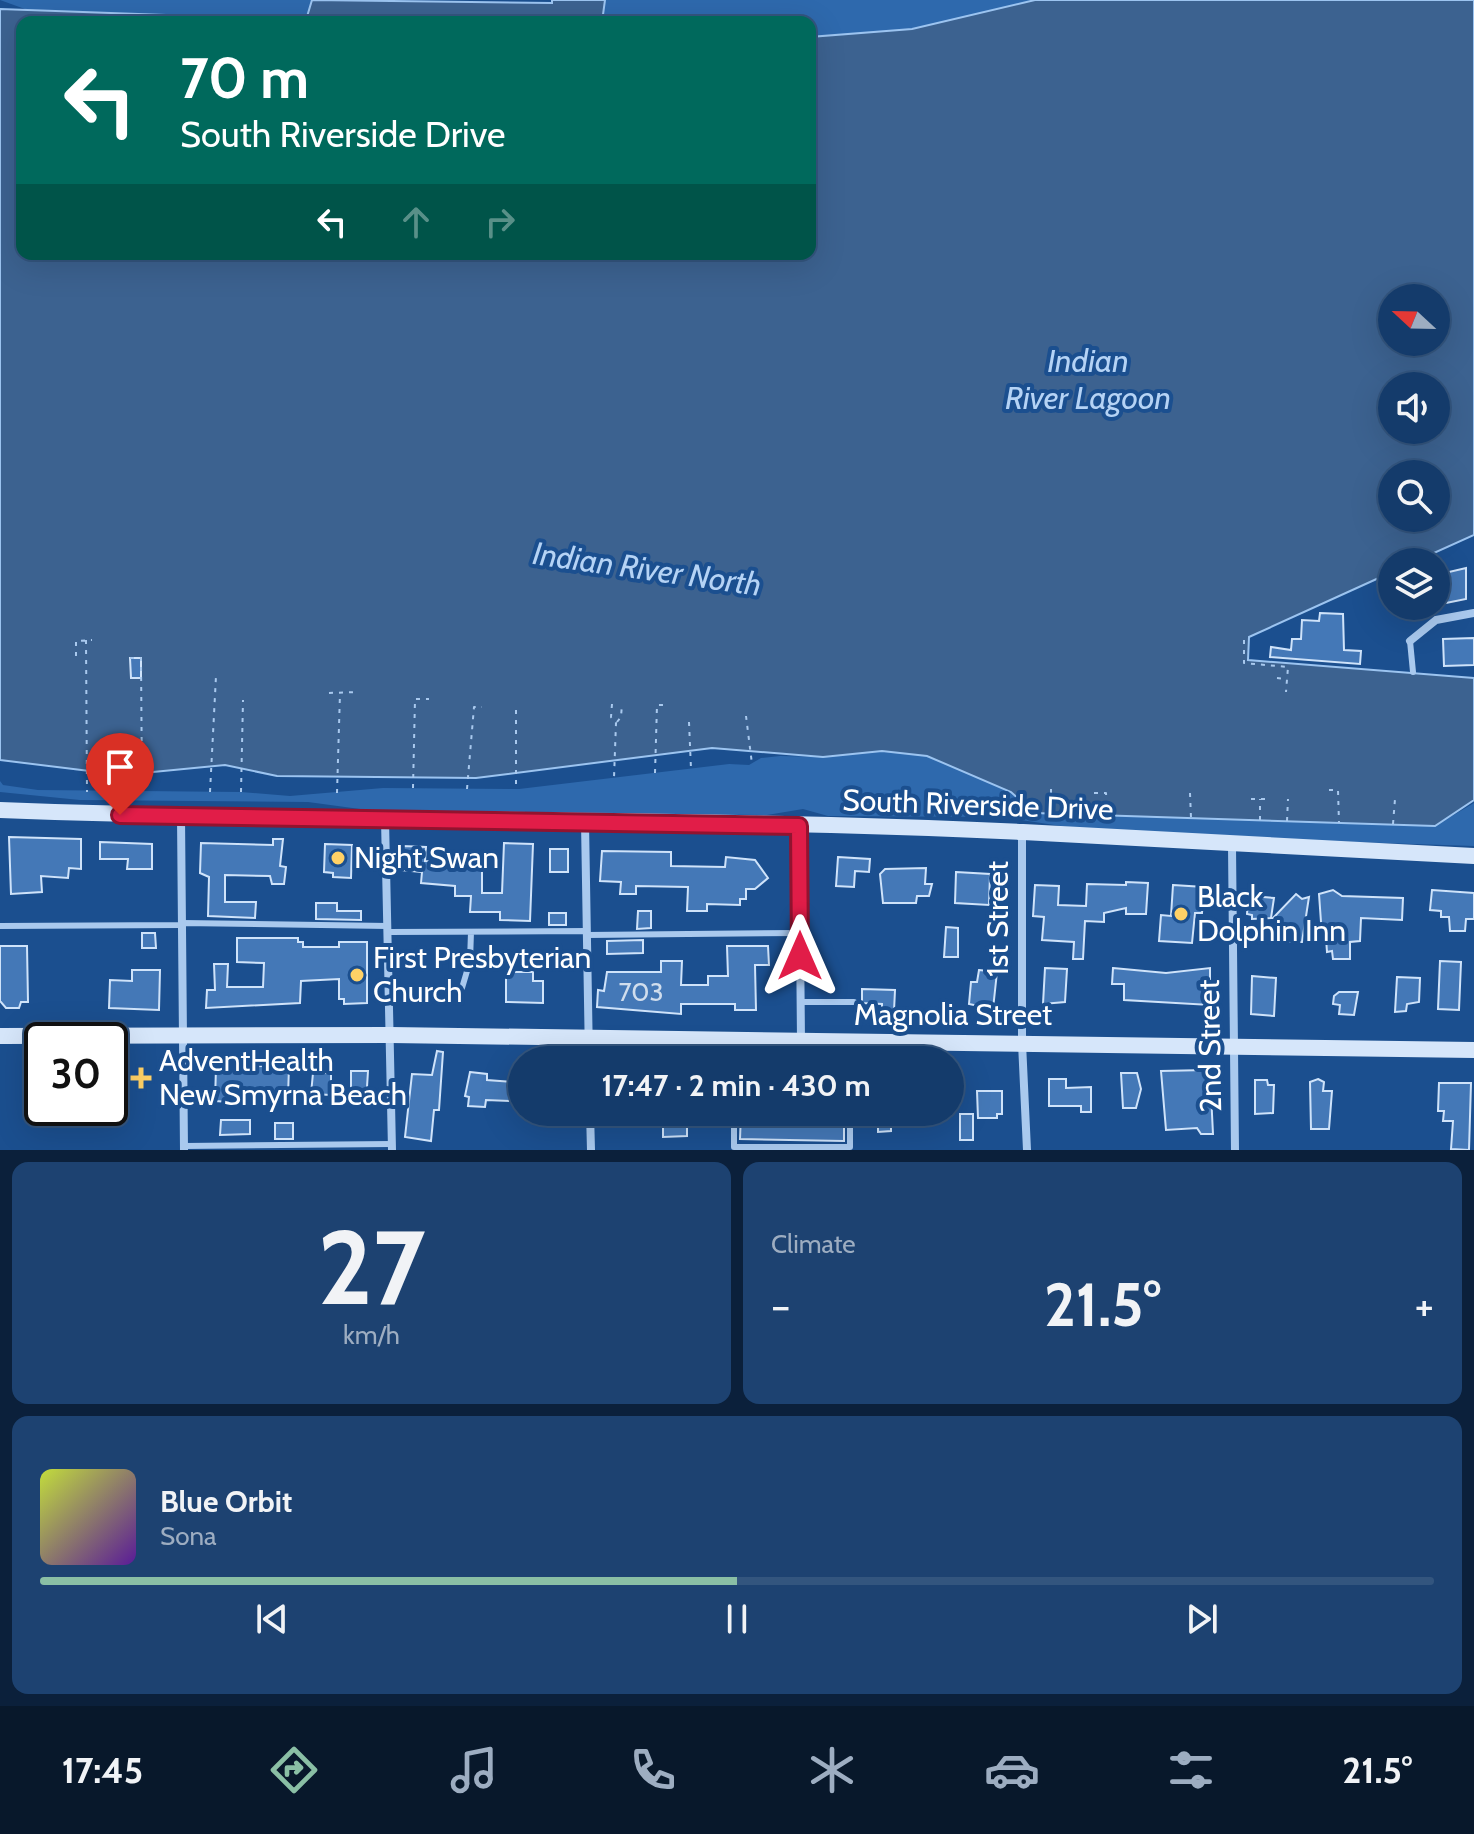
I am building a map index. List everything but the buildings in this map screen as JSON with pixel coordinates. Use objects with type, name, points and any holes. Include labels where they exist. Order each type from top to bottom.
[{"type":"street","points":[[1410,641],[1436,620],[1474,613]]},
{"type":"street","name":"South Riverside Drive","points":[[0,810],[181,817],[1022,832],[1232,846],[1474,856]]},
{"type":"street","points":[[181,817],[184,1148]]},
{"type":"street","points":[[385,819],[392,1147]]},
{"type":"street","points":[[585,822],[589,1046]]},
{"type":"street","points":[[799,826],[801,1042]]},
{"type":"street","name":"1st Street","points":[[1022,832],[1022,1043],[1027,1150]]},
{"type":"street","name":"2nd Street","points":[[1232,846],[1235,1150]]},
{"type":"street","name":"Magnolia Street","points":[[0,1036],[391,1035],[801,1042],[1233,1044],[1474,1050]]},
{"type":"street","points":[[590,1126],[591,1150]]},
{"type":"lane","points":[[1410,641],[1413,672]]},
{"type":"lane","points":[[0,926],[182,924],[471,932],[800,933]]},
{"type":"lane","points":[[458,989],[462,988],[470,961],[471,932]]},
{"type":"lane","points":[[800,1002],[854,1002]]},
{"type":"lane","points":[[735,1041],[735,1046]]},
{"type":"lane","points":[[851,1042],[851,1046]]},
{"type":"lane","points":[[734,1126],[734,1147],[850,1147],[850,1126]]},
{"type":"lane","points":[[184,1148],[392,1147]]},
{"type":"path","points":[[86,640],[87,792]]},
{"type":"path","points":[[76,656],[76,641],[92,640]]},
{"type":"path","points":[[1244,640],[1244,663],[1288,667]]},
{"type":"path","points":[[130,658],[141,658],[142,792]]},
{"type":"path","points":[[1286,692],[1288,660]]},
{"type":"path","points":[[210,792],[216,676]]},
{"type":"path","points":[[1277,678],[1287,679]]},
{"type":"path","points":[[329,693],[357,692]]},
{"type":"path","points":[[337,793],[340,693]]},
{"type":"path","points":[[413,788],[415,699],[429,699]]},
{"type":"path","points":[[241,792],[243,700]]},
{"type":"path","points":[[612,704],[611,717],[616,723]]},
{"type":"path","points":[[614,778],[616,723],[621,717],[622,704]]},
{"type":"path","points":[[655,773],[657,705],[663,705]]},
{"type":"path","points":[[467,789],[474,707],[482,707]]},
{"type":"path","points":[[516,710],[516,789]]},
{"type":"path","points":[[746,716],[752,764]]},
{"type":"path","points":[[689,722],[691,769]]},
{"type":"path","points":[[1051,786],[1051,813]]},
{"type":"path","points":[[1329,790],[1338,790],[1339,823]]},
{"type":"path","points":[[1094,793],[1106,793],[1107,815]]},
{"type":"path","points":[[1190,793],[1191,818]]},
{"type":"path","points":[[1251,799],[1268,799]]},
{"type":"path","points":[[1260,799],[1260,820]]},
{"type":"path","points":[[1287,821],[1288,799]]},
{"type":"path","points":[[1393,824],[1395,799]]},
{"type":"shaded area","points":[[0,0],[327,0],[313,16],[36,13]]},
{"type":"shaded area","points":[[605,0],[1035,0],[911,29],[816,37],[816,16],[603,16]]},
{"type":"shaded area","points":[[882,751],[927,756],[1011,792],[1034,813],[1435,826],[1474,803],[1474,846],[1115,834],[1001,817],[828,816],[803,809],[767,815],[382,812],[308,802],[80,800],[0,792],[0,781],[3,785],[38,790],[241,792],[290,796],[383,788],[519,789],[729,764],[749,765],[761,758],[780,756],[823,757]]},
{"type":"water","name":"Indian River Lagoon","points":[[312,0],[552,3],[552,0],[605,0],[603,16],[307,16]]},
{"type":"water","name":"Indian River Lagoon","points":[[1035,0],[1474,0],[1474,535],[1445,548],[1378,548],[1378,578],[1249,637],[1248,660],[1474,678],[1474,800],[1435,826],[1034,813],[1011,792],[927,756],[882,751],[823,757],[712,748],[476,778],[277,776],[225,765],[122,775],[0,760],[0,9],[195,16],[16,16],[16,260],[816,260],[816,37],[912,29]]},
{"type":"place","name":"Night Swan","points":[[338,858]]},
{"type":"place","name":"Black Dolphin Inn","points":[[1181,914]]},
{"type":"place","name":"First Presbyterian Church","points":[[357,975]]},
{"type":"place","name":"AdventHealth New Smyrna Beach","points":[[141,1078]]},
{"type":"route","points":[[120,815],[799,826],[800,956]]},
{"type":"water label","name":"Indian River North","points":[[647,569]]}]
